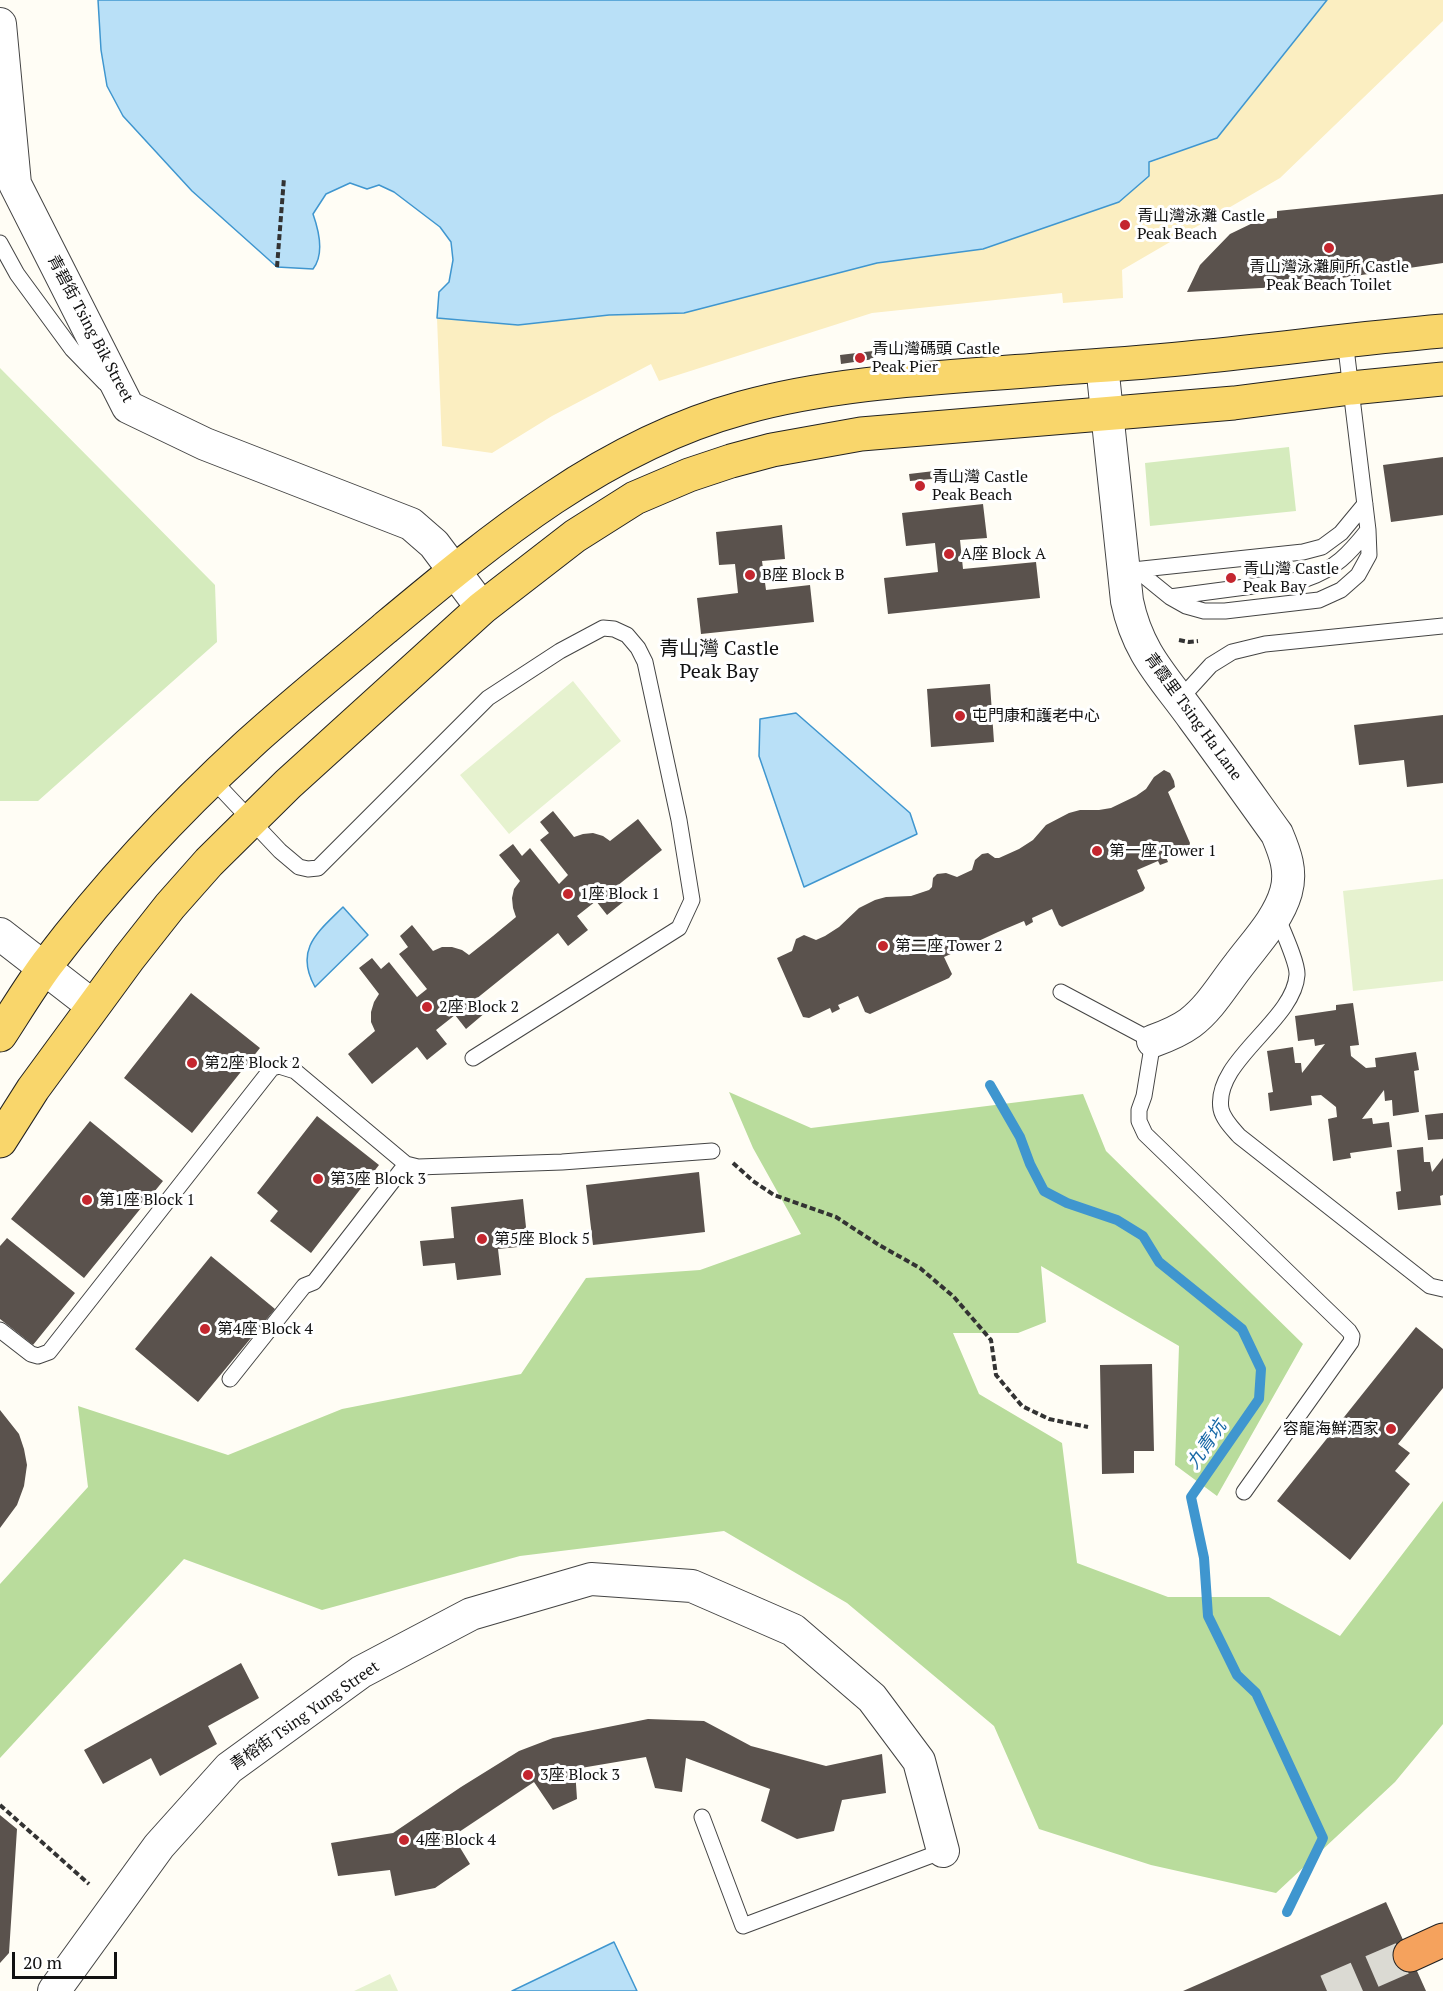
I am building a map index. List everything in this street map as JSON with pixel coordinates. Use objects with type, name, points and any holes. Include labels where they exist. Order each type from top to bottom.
[{"type":"highway","points":[[1410,1955],[1443,1940]]},
{"type":"main road","points":[[0,1035],[44,969],[118,878],[212,779],[293,704],[454,571],[547,501],[629,451],[697,421],[745,407],[861,386],[1197,357],[1443,331]]},
{"type":"main road","points":[[0,1142],[33,1089],[93,1006],[170,906],[209,862],[304,769],[482,608],[575,536],[635,498],[689,475],[731,461],[772,450],[861,434],[1234,404],[1351,388],[1443,379]]},
{"type":"street","name":"青碧街 Tsing Bik Street","points":[[0,24],[15,184],[128,407],[205,444],[411,524],[434,544],[482,608]]},
{"type":"street","name":"青霞里 Tsing Ha Lane","points":[[1102,365],[1107,414],[1131,570],[1127,601],[1134,630],[1146,655],[1277,834],[1289,869],[1286,892],[1276,914],[1206,1009],[1172,1035],[1153,1041]]},
{"type":"street","points":[[0,934],[93,1006]]},
{"type":"street","name":"青榕街 Tsing Yung Street","points":[[54,1991],[159,1846],[229,1767],[361,1672],[471,1614],[591,1579],[692,1586],[792,1630],[872,1698],[919,1761],[943,1851]]},
{"type":"lane","points":[[0,243],[17,274],[72,349],[128,407]]},
{"type":"lane","points":[[1131,570],[1186,606],[1204,611],[1225,611],[1319,600],[1341,590],[1358,575],[1369,555],[1368,530],[1345,340]]},
{"type":"lane","points":[[1131,570],[1303,552],[1322,547],[1341,533],[1365,504]]},
{"type":"lane","points":[[1170,597],[1306,579],[1323,573],[1348,556],[1368,530]]},
{"type":"lane","points":[[1180,699],[1211,665],[1232,652],[1264,644],[1443,626]]},
{"type":"lane","points":[[212,779],[280,851],[299,867],[318,868],[488,698],[561,651],[603,628],[614,629],[627,635],[638,648],[645,662],[679,820],[692,900],[678,928],[473,1058]]},
{"type":"lane","points":[[1276,914],[1298,972],[1295,989],[1230,1073],[1221,1092],[1221,1110],[1229,1125],[1239,1136],[1430,1286],[1443,1289]]},
{"type":"lane","points":[[1061,992],[1153,1041],[1144,1096],[1139,1110],[1139,1121],[1144,1134],[1349,1330],[1352,1336],[1351,1342],[1244,1492]]},
{"type":"lane","points":[[0,1330],[31,1354],[38,1356],[49,1352],[272,1068],[279,1066],[294,1071],[406,1164],[418,1167],[562,1162],[712,1151]]},
{"type":"lane","points":[[230,1379],[304,1286],[314,1282],[406,1164]]},
{"type":"lane","points":[[702,1817],[743,1926],[943,1851]]},
{"type":"path","points":[[277,267],[284,178]]},
{"type":"path","points":[[712,1151],[721,1153],[753,1181],[774,1195],[836,1217],[920,1268],[954,1297],[991,1340],[996,1375],[1022,1406],[1048,1419],[1088,1427]]},
{"type":"path","points":[[0,1805],[116,1908]]},
{"type":"green space","points":[[0,368],[215,585],[217,642],[38,801],[0,801]]},
{"type":"green space","points":[[1289,447],[1296,511],[1150,526],[1145,463]]},
{"type":"green space","points":[[573,681],[621,741],[509,834],[460,775]]},
{"type":"green space","points":[[1443,879],[1443,981],[1353,991],[1343,891]]},
{"type":"green space","points":[[729,1092],[811,1128],[1083,1094],[1106,1151],[1303,1344],[1217,1496],[1175,1465],[1179,1346],[1041,1266],[1046,1322],[1018,1333],[953,1333],[979,1394],[1062,1443],[1077,1563],[1168,1597],[1269,1597],[1340,1636],[1443,1501],[1443,1724],[1395,1782],[1276,1893],[1151,1865],[1039,1829],[994,1726],[847,1603],[724,1531],[520,1556],[322,1610],[184,1559],[0,1758],[0,1584],[88,1487],[78,1406],[228,1455],[342,1409],[521,1374],[586,1278],[700,1270],[801,1234],[753,1148]]},
{"type":"green space","points":[[390,1974],[398,1991],[354,1991]]},
{"type":"sand","name":"青山灣泳灘 Castle Peak Beach","points":[[1327,0],[1443,0],[1443,21],[1280,178],[1122,270],[1123,298],[1063,303],[1062,293],[872,313],[659,381],[651,364],[552,416],[492,453],[442,446],[437,318],[518,325],[609,315],[684,313],[877,263],[983,249],[1149,163],[1217,138]]},
{"type":"water","points":[[98,0],[1327,0],[1217,138],[1149,162],[1149,176],[1119,202],[983,249],[877,263],[684,313],[609,315],[518,325],[437,318],[439,292],[449,282],[453,260],[451,242],[440,227],[394,192],[379,185],[367,189],[350,183],[326,194],[313,214],[320,249],[313,269],[277,267],[192,191],[123,116],[107,86],[101,50]]},
{"type":"water","points":[[796,713],[910,813],[917,834],[804,887],[759,756],[760,719]]},
{"type":"water","points":[[343,907],[368,935],[315,987],[309,974],[308,952],[318,933]]},
{"type":"water","points":[[614,1942],[637,1991],[512,1991]]},
{"type":"building","name":"青山灣泳灘廁所 Castle Peak Beach Toilet","points":[[1443,194],[1443,263],[1280,287],[1187,292],[1200,265],[1230,234],[1259,220],[1277,218],[1277,211]]},
{"type":"building","points":[[873,351],[874,359],[841,364],[840,355]]},
{"type":"building","points":[[1443,457],[1443,515],[1391,522],[1383,465]]},
{"type":"building","points":[[951,469],[952,477],[910,481],[909,474]]},
{"type":"building","name":"A座 Block A","points":[[983,504],[987,538],[960,540],[963,569],[1036,562],[1040,598],[888,614],[884,578],[938,572],[935,543],[906,546],[902,513]]},
{"type":"building","name":"B座 Block B","points":[[782,525],[785,559],[762,561],[766,590],[810,585],[814,622],[701,634],[697,598],[738,593],[735,564],[719,565],[716,532]]},
{"type":"building","name":"屯門康和護老中心","points":[[990,684],[994,742],[931,747],[927,689]]},
{"type":"building","points":[[1443,715],[1443,783],[1407,787],[1404,760],[1359,765],[1354,725]]},
{"type":"building","points":[[1164,770],[1170,773],[1174,781],[1175,787],[1168,792],[1190,843],[1189,847],[1166,857],[1168,862],[1160,865],[1158,861],[1137,870],[1145,888],[1143,891],[1062,927],[1052,909],[1032,918],[1033,922],[1026,926],[1024,921],[998,932],[972,944],[974,949],[967,953],[964,948],[944,957],[952,974],[949,978],[870,1014],[865,1012],[858,996],[838,1005],[840,1009],[832,1013],[830,1008],[809,1018],[803,1017],[777,958],[792,951],[796,939],[804,935],[816,940],[825,936],[839,927],[859,908],[875,900],[911,896],[929,890],[937,874],[946,873],[957,877],[972,870],[975,860],[982,854],[988,853],[999,858],[1019,849],[1033,840],[1046,825],[1069,813],[1111,808],[1146,789],[1154,777]]},
{"type":"building","points":[[553,811],[574,837],[593,833],[610,841],[638,819],[662,850],[617,886],[628,898],[607,915],[596,901],[577,916],[588,930],[568,946],[558,933],[476,999],[486,1012],[466,1029],[455,1015],[436,1030],[447,1044],[427,1060],[417,1047],[372,1084],[348,1054],[375,1031],[371,1022],[371,1012],[379,994],[359,968],[372,958],[381,969],[389,962],[417,997],[427,989],[399,954],[408,947],[400,936],[412,925],[433,951],[442,947],[452,947],[469,955],[493,936],[516,917],[512,898],[514,889],[520,881],[499,855],[513,844],[522,856],[530,848],[559,884],[568,875],[540,840],[549,833],[540,822]]},
{"type":"building","name":"第2座 Block 2","points":[[191,993],[260,1048],[192,1133],[124,1078]]},
{"type":"building","points":[[1353,1003],[1359,1045],[1350,1046],[1351,1056],[1366,1068],[1376,1067],[1375,1058],[1416,1052],[1419,1070],[1414,1071],[1419,1112],[1393,1116],[1392,1100],[1385,1101],[1384,1090],[1362,1119],[1372,1118],[1373,1124],[1389,1122],[1392,1147],[1350,1153],[1351,1158],[1333,1161],[1328,1119],[1337,1117],[1336,1107],[1321,1095],[1311,1096],[1312,1105],[1270,1111],[1268,1093],[1273,1092],[1267,1051],[1293,1047],[1295,1063],[1301,1063],[1302,1073],[1325,1044],[1315,1046],[1314,1039],[1298,1041],[1295,1016],[1336,1010],[1336,1005]]},
{"type":"building","points":[[1443,1113],[1443,1139],[1428,1140],[1425,1115]]},
{"type":"building","name":"第3座 Block 3","points":[[317,1116],[379,1165],[311,1253],[270,1221],[278,1211],[257,1193]]},
{"type":"building","name":"第1座 Block 1","points":[[90,1121],[163,1181],[84,1278],[11,1219]]},
{"type":"building","points":[[1423,1147],[1424,1162],[1430,1162],[1432,1172],[1443,1158],[1441,1205],[1398,1210],[1396,1192],[1401,1191],[1397,1150]]},
{"type":"building","points":[[699,1172],[705,1232],[593,1245],[586,1185]]},
{"type":"building","name":"第5座 Block 5","points":[[523,1199],[528,1246],[498,1249],[501,1275],[457,1280],[455,1263],[423,1266],[420,1241],[454,1238],[451,1207]]},
{"type":"building","points":[[7,1238],[75,1293],[33,1345],[0,1319],[0,1246]]},
{"type":"building","name":"第4座 Block 4","points":[[211,1256],[275,1309],[198,1402],[135,1349]]},
{"type":"building","points":[[1416,1327],[1443,1349],[1443,1388],[1398,1444],[1410,1453],[1395,1471],[1410,1484],[1350,1560],[1277,1501]]},
{"type":"building","points":[[1152,1364],[1154,1451],[1134,1451],[1134,1473],[1102,1474],[1100,1365]]},
{"type":"building","points":[[0,1410],[19,1434],[27,1465],[24,1486],[17,1505],[0,1528]]},
{"type":"building","points":[[241,1663],[259,1698],[208,1726],[217,1744],[160,1776],[151,1758],[103,1784],[84,1750]]},
{"type":"building","points":[[648,1719],[704,1721],[751,1746],[826,1766],[882,1754],[886,1793],[842,1800],[834,1831],[797,1839],[761,1821],[770,1789],[686,1758],[682,1792],[655,1788],[646,1757],[575,1769],[577,1799],[553,1810],[534,1782],[453,1836],[470,1864],[435,1888],[395,1896],[390,1870],[338,1876],[331,1843],[393,1833],[519,1751],[553,1738]]},
{"type":"building","points":[[0,1815],[17,1829],[9,1953],[0,1963]]},
{"type":"building","points":[[1386,1902],[1426,1991],[1183,1991]]},
{"type":"waterway","name":"九青坑","points":[[990,1085],[1020,1137],[1030,1164],[1044,1191],[1067,1203],[1117,1220],[1143,1236],[1159,1262],[1242,1329],[1261,1369],[1259,1399],[1191,1497],[1204,1558],[1208,1616],[1237,1675],[1256,1693],[1323,1838],[1287,1912]]},
{"type":"tunnel","points":[[1327,1991],[1410,1955]]},
{"type":"place","name":"青山灣泳灘 Castle Peak Beach","points":[[1125,225]]},
{"type":"place","name":"青山灣泳灘廁所 Castle Peak Beach Toilet","points":[[1329,248]]},
{"type":"place","name":"青山灣碼頭 Castle Peak Pier","points":[[860,358]]},
{"type":"place","name":"青山灣 Castle Peak Beach","points":[[920,486]]},
{"type":"place","name":"A座 Block A","points":[[949,554]]},
{"type":"place","name":"B座 Block B","points":[[750,575]]},
{"type":"place","name":"青山灣 Castle Peak Bay","points":[[1231,578]]},
{"type":"place","name":"屯門康和護老中心","points":[[960,716]]},
{"type":"place","name":"第一座 Tower 1","points":[[1097,851]]},
{"type":"place","name":"1座 Block 1","points":[[568,894]]},
{"type":"place","name":"第二座 Tower 2","points":[[883,946]]},
{"type":"place","name":"2座 Block 2","points":[[427,1007]]},
{"type":"place","name":"第2座 Block 2","points":[[192,1063]]},
{"type":"place","name":"第3座 Block 3","points":[[318,1179]]},
{"type":"place","name":"第1座 Block 1","points":[[87,1200]]},
{"type":"place","name":"第5座 Block 5","points":[[482,1239]]},
{"type":"place","name":"第4座 Block 4","points":[[205,1329]]},
{"type":"place","name":"容龍海鮮酒家","points":[[1391,1429]]},
{"type":"place","name":"3座 Block 3","points":[[528,1775]]},
{"type":"place","name":"4座 Block 4","points":[[404,1840]]},
{"type":"district","name":"青山灣 Castle Peak Bay","points":[[719,660]]}]
